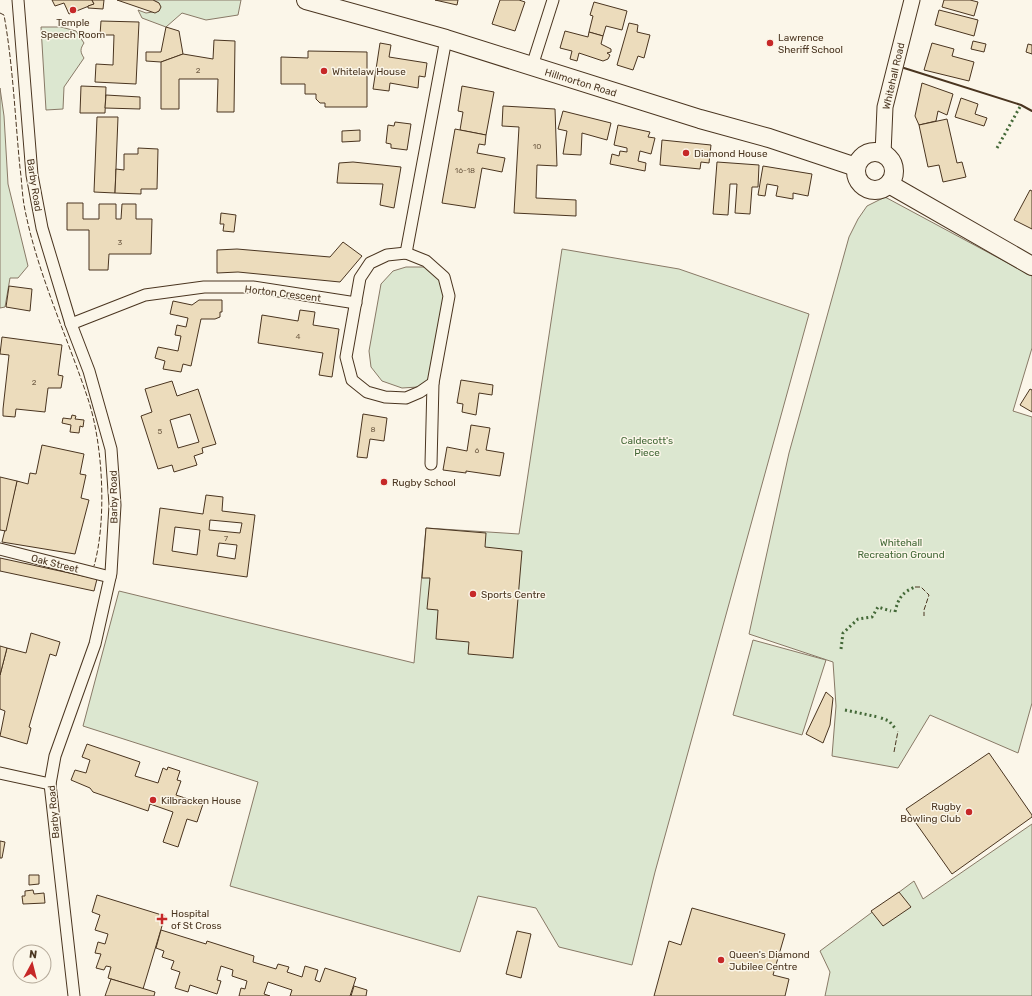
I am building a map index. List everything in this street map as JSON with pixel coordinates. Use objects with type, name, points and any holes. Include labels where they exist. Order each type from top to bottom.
[{"type":"highway","name":"Hillmorton Road","points":[[306,0],[446,39],[700,119],[770,138],[856,167]]},
{"type":"highway","points":[[877,152],[888,157],[893,168],[893,173],[889,184],[879,190],[867,189],[859,182],[856,167],[858,162],[866,154],[877,152]]},
{"type":"highway","points":[[889,184],[1032,266]]},
{"type":"main road","name":"Whitehall Road","points":[[883,154],[884,107],[912,0]]},
{"type":"street","name":"Barby Road","points":[[18,0],[32,175],[42,228],[71,324],[89,371],[112,449],[115,505],[110,577],[95,644],[58,748],[50,784],[74,996]]},
{"type":"street","points":[[532,66],[553,0]]},
{"type":"street","points":[[406,253],[446,39]]},
{"type":"street","points":[[431,464],[433,383],[449,296],[444,277],[426,261],[406,253],[387,255],[370,263],[360,278],[346,357],[352,380],[367,392],[385,397],[406,398],[420,392],[433,383]]},
{"type":"street","name":"Horton Crescent","points":[[71,324],[145,295],[204,287],[253,287],[356,303]]},
{"type":"street","name":"Oak Street","points":[[0,549],[110,577]]},
{"type":"street","points":[[0,773],[50,784]]},
{"type":"green space","points":[[153,0],[241,0],[238,15],[206,20],[182,13],[166,27],[142,18],[138,10],[146,13],[159,11],[159,3]]},
{"type":"green space","points":[[41,27],[61,27],[76,31],[84,43],[81,50],[84,58],[64,87],[63,109],[46,110]]},
{"type":"green space","points":[[0,88],[4,116],[8,184],[28,266],[18,278],[10,278],[5,307],[0,308]]},
{"type":"green space","name":"Whitehall Recreation Ground","points":[[885,197],[1032,276],[1032,348],[1013,411],[1032,417],[1032,703],[1018,753],[930,715],[898,768],[832,756],[836,706],[833,662],[749,634],[789,453],[849,237],[858,219],[867,206]]},
{"type":"green space","name":"Caldecott's Piece","points":[[562,249],[679,269],[809,314],[655,872],[632,965],[559,947],[536,908],[478,896],[460,952],[230,886],[258,782],[83,726],[119,591],[414,663],[426,528],[519,534]]},
{"type":"green space","points":[[406,267],[425,267],[449,284],[432,380],[418,387],[402,388],[382,381],[371,367],[369,351],[381,284],[393,271]]},
{"type":"green space","points":[[753,640],[826,660],[802,735],[733,715]]},
{"type":"green space","points":[[1032,824],[1032,996],[825,996],[830,972],[820,951],[914,881],[923,899]]},
{"type":"building","name":"Temple Speech Room","points":[[52,0],[92,0],[94,4],[69,14],[64,3],[55,6]]},
{"type":"building","points":[[92,0],[104,0],[103,9],[88,8],[88,6],[94,4]]},
{"type":"building","points":[[117,0],[153,0],[159,3],[161,7],[159,11],[155,13]]},
{"type":"building","points":[[435,0],[458,0],[457,5]]},
{"type":"building","points":[[500,0],[519,0],[525,2],[515,31],[492,24]]},
{"type":"building","points":[[944,0],[970,0],[978,2],[974,16],[942,7]]},
{"type":"building","points":[[594,2],[627,11],[622,30],[606,26],[603,36],[589,32],[593,16],[590,15]]},
{"type":"building","points":[[939,10],[978,20],[974,36],[935,25]]},
{"type":"building","points":[[101,21],[139,22],[136,84],[95,82],[96,64],[113,65],[114,35],[100,35]]},
{"type":"building","points":[[629,23],[638,25],[637,32],[650,35],[644,58],[638,56],[633,70],[617,65]]},
{"type":"building","points":[[166,27],[179,31],[183,54],[161,62],[146,61],[146,52],[161,52]]},
{"type":"building","points":[[565,31],[588,37],[589,32],[603,36],[601,44],[611,49],[611,52],[607,53],[610,55],[608,59],[603,61],[579,53],[577,61],[570,59],[572,51],[560,48]]},
{"type":"building","points":[[214,40],[235,41],[234,112],[217,112],[218,79],[179,79],[179,109],[161,109],[161,62],[183,54],[213,59]]},
{"type":"building","points":[[973,41],[986,44],[984,52],[971,49]]},
{"type":"building","points":[[380,43],[391,45],[389,57],[427,63],[425,77],[419,76],[418,88],[390,83],[389,91],[373,89]]},
{"type":"building","points":[[932,43],[954,49],[952,56],[974,62],[969,81],[924,70]]},
{"type":"building","points":[[1028,44],[1032,45],[1032,54],[1026,52]]},
{"type":"building","name":"Whitelaw House","points":[[308,51],[367,52],[367,107],[325,107],[325,103],[320,103],[316,99],[316,94],[305,94],[305,84],[281,84],[281,57],[308,58]]},
{"type":"building","points":[[922,83],[953,94],[947,115],[938,111],[936,121],[919,125],[915,116]]},
{"type":"building","points":[[81,86],[106,87],[105,113],[80,113]]},
{"type":"building","points":[[462,86],[494,92],[486,135],[460,130],[463,112],[458,111]]},
{"type":"building","points":[[106,95],[140,97],[140,109],[105,108]]},
{"type":"building","points":[[961,98],[978,104],[975,114],[987,118],[984,126],[955,117]]},
{"type":"building","points":[[503,106],[555,109],[557,166],[537,165],[536,198],[576,200],[576,216],[514,213],[519,127],[502,126]]},
{"type":"building","points":[[563,111],[611,123],[607,140],[582,133],[581,155],[563,154],[567,131],[558,129]]},
{"type":"building","points":[[97,117],[118,117],[115,193],[94,192]]},
{"type":"building","points":[[947,119],[957,163],[962,162],[966,177],[943,182],[939,165],[928,167],[919,125]]},
{"type":"building","points":[[395,122],[411,124],[407,150],[391,148],[391,144],[386,143],[388,125],[394,126]]},
{"type":"building","points":[[618,125],[650,132],[648,137],[655,138],[651,154],[640,151],[638,161],[646,163],[645,171],[610,164],[612,154],[619,156],[620,151],[627,152],[627,148],[614,145]]},
{"type":"building","points":[[455,129],[486,135],[485,145],[479,144],[477,153],[505,158],[502,172],[482,168],[475,208],[442,203]]},
{"type":"building","points":[[360,130],[360,141],[342,142],[342,131]]},
{"type":"building","name":"Diamond House","points":[[662,140],[711,145],[709,163],[701,162],[700,169],[660,165]]},
{"type":"building","points":[[138,148],[158,149],[157,189],[141,189],[141,194],[115,193],[116,169],[124,170],[124,154],[138,154]]},
{"type":"building","points":[[353,162],[401,167],[394,208],[380,205],[383,184],[337,183],[339,163]]},
{"type":"building","points":[[717,162],[759,165],[758,187],[752,187],[750,214],[735,213],[737,184],[730,184],[728,215],[713,214]]},
{"type":"building","points":[[763,166],[812,174],[808,196],[793,193],[793,199],[776,196],[778,186],[767,184],[765,196],[758,195]]},
{"type":"building","points":[[1030,190],[1032,191],[1032,229],[1014,220]]},
{"type":"building","points":[[67,203],[83,203],[83,219],[99,219],[99,204],[116,204],[116,219],[121,219],[122,204],[136,204],[136,219],[152,219],[151,254],[109,254],[108,270],[89,270],[89,230],[67,230]]},
{"type":"building","points":[[221,213],[236,215],[234,232],[223,231],[224,224],[220,224]]},
{"type":"building","points":[[343,242],[362,256],[340,282],[238,272],[217,273],[217,250],[237,249],[330,257]]},
{"type":"building","points":[[9,286],[32,289],[30,311],[6,307]]},
{"type":"building","points":[[199,300],[222,300],[222,312],[220,312],[220,317],[215,319],[201,319],[191,366],[183,364],[181,372],[163,369],[165,361],[155,358],[158,347],[178,351],[181,336],[175,335],[177,325],[186,327],[188,318],[170,314],[173,301],[192,305]]},
{"type":"building","points":[[300,310],[315,312],[313,325],[339,329],[332,377],[319,375],[323,353],[258,343],[262,315],[298,321]]},
{"type":"building","points":[[2,337],[62,345],[58,375],[63,376],[61,388],[48,388],[45,412],[16,409],[15,417],[3,416],[9,355],[0,354]]},
{"type":"building","points":[[461,380],[493,385],[492,395],[479,393],[476,415],[462,412],[463,404],[457,403]]},
{"type":"building","points":[[172,381],[177,396],[198,389],[216,444],[202,448],[203,453],[194,456],[197,465],[174,472],[172,465],[158,469],[141,416],[152,412],[145,389]],"holes":[[[190,414],[199,442],[178,448],[170,420]]]},
{"type":"building","points":[[1030,389],[1032,390],[1032,412],[1020,405]]},
{"type":"building","points":[[363,414],[387,418],[384,441],[370,439],[367,458],[357,457]]},
{"type":"building","points":[[72,415],[76,416],[75,419],[84,420],[83,427],[80,426],[79,433],[70,432],[71,425],[62,423],[63,418],[71,419]]},
{"type":"building","points":[[471,425],[490,428],[486,450],[504,453],[500,476],[466,471],[466,473],[443,470],[447,447],[467,451]]},
{"type":"building","points":[[42,445],[84,454],[80,474],[86,475],[81,498],[89,500],[75,554],[2,542],[17,481],[28,484],[30,473],[36,474]]},
{"type":"building","points":[[0,477],[17,481],[6,531],[0,530]]},
{"type":"building","points":[[206,495],[223,497],[222,511],[255,515],[247,577],[153,564],[160,508],[203,514]],"holes":[[[210,520],[242,523],[240,533],[209,530]],[[175,527],[200,530],[197,555],[172,551]],[[219,543],[237,545],[235,559],[217,556]]]},
{"type":"building","name":"Sports Centre","points":[[426,528],[486,533],[485,547],[522,551],[513,658],[468,654],[469,642],[436,639],[438,610],[427,609],[430,578],[422,578]]},
{"type":"building","points":[[0,558],[97,579],[94,591],[0,571]]},
{"type":"building","points":[[31,633],[60,642],[56,656],[50,654],[29,727],[31,728],[27,744],[0,736],[5,711],[0,709],[0,675],[7,648],[26,653]]},
{"type":"building","points":[[0,646],[7,648],[0,675]]},
{"type":"building","points":[[826,692],[833,698],[830,725],[823,743],[806,734]]},
{"type":"building","name":"Kilbracken House","points":[[87,744],[140,762],[135,776],[158,783],[163,768],[167,770],[168,767],[180,771],[177,780],[181,781],[176,795],[203,804],[197,822],[187,819],[178,847],[163,842],[173,812],[150,804],[148,811],[93,792],[90,788],[71,780],[75,770],[86,773],[90,760],[82,757]]},
{"type":"building","name":"Rugby Bowling Club","points":[[989,753],[1032,817],[952,874],[906,809]]},
{"type":"building","points":[[0,841],[5,842],[2,858],[0,858]]},
{"type":"building","points":[[29,875],[39,875],[39,884],[29,885]]},
{"type":"building","points":[[33,890],[34,894],[44,893],[45,903],[23,904],[22,896],[25,896],[25,891]]},
{"type":"building","points":[[899,892],[911,907],[883,926],[871,911]]},
{"type":"building","points":[[97,895],[165,916],[143,989],[108,978],[111,967],[106,966],[104,970],[96,968],[101,954],[95,953],[98,942],[105,944],[108,934],[95,930],[100,915],[92,912]]},
{"type":"building","name":"Queen's Diamond Jubilee Centre","points":[[692,908],[785,934],[773,975],[789,979],[785,996],[654,996],[669,941],[681,945]]},
{"type":"building","points":[[161,930],[206,944],[207,941],[254,956],[253,962],[276,969],[278,964],[289,967],[287,972],[302,977],[305,966],[318,970],[315,980],[320,982],[325,968],[356,978],[350,996],[290,996],[292,990],[268,982],[264,994],[270,996],[239,996],[241,988],[245,989],[247,981],[232,976],[233,970],[221,966],[217,980],[221,981],[217,994],[190,985],[188,992],[175,988],[180,972],[171,969],[174,961],[162,957],[164,951],[156,948]]},
{"type":"building","points":[[517,931],[531,934],[521,978],[506,974]]},
{"type":"building","points":[[111,979],[155,992],[154,996],[105,996]]},
{"type":"building","points":[[354,986],[367,990],[366,996],[351,996]]},
{"type":"hedge","points":[[997,148],[1021,105]]},
{"type":"hedge","points":[[895,612],[901,596],[915,587]]},
{"type":"hedge","points":[[841,649],[843,633],[858,619],[872,617],[878,607],[891,611]]},
{"type":"hedge","points":[[845,710],[878,717]]},
{"type":"hedge","points":[[881,718],[889,721],[895,728]]},
{"type":"fence","points":[[0,13],[4,15],[10,53],[25,210],[37,258],[88,399],[97,438],[102,482],[102,505],[101,527],[94,566]]},
{"type":"fence","points":[[915,587],[921,587],[929,595],[924,610],[924,616]]},
{"type":"fence","points":[[894,752],[898,731]]},
{"type":"wall","points":[[904,68],[1021,105],[1032,111]]},
{"type":"place","name":"Temple Speech Room","points":[[73,10]]},
{"type":"place","name":"Lawrence Sheriff School","points":[[770,43]]},
{"type":"place","name":"Whitelaw House","points":[[324,71]]},
{"type":"place","name":"Diamond House","points":[[686,153]]},
{"type":"place","name":"Rugby School","points":[[384,482]]},
{"type":"place","name":"Sports Centre","points":[[473,594]]},
{"type":"place","name":"Kilbracken House","points":[[153,800]]},
{"type":"place","name":"Rugby Bowling Club","points":[[969,812]]},
{"type":"place","name":"Hospital of St Cross","points":[[162,919]]},
{"type":"place","name":"Queen's Diamond Jubilee Centre","points":[[721,960]]}]
